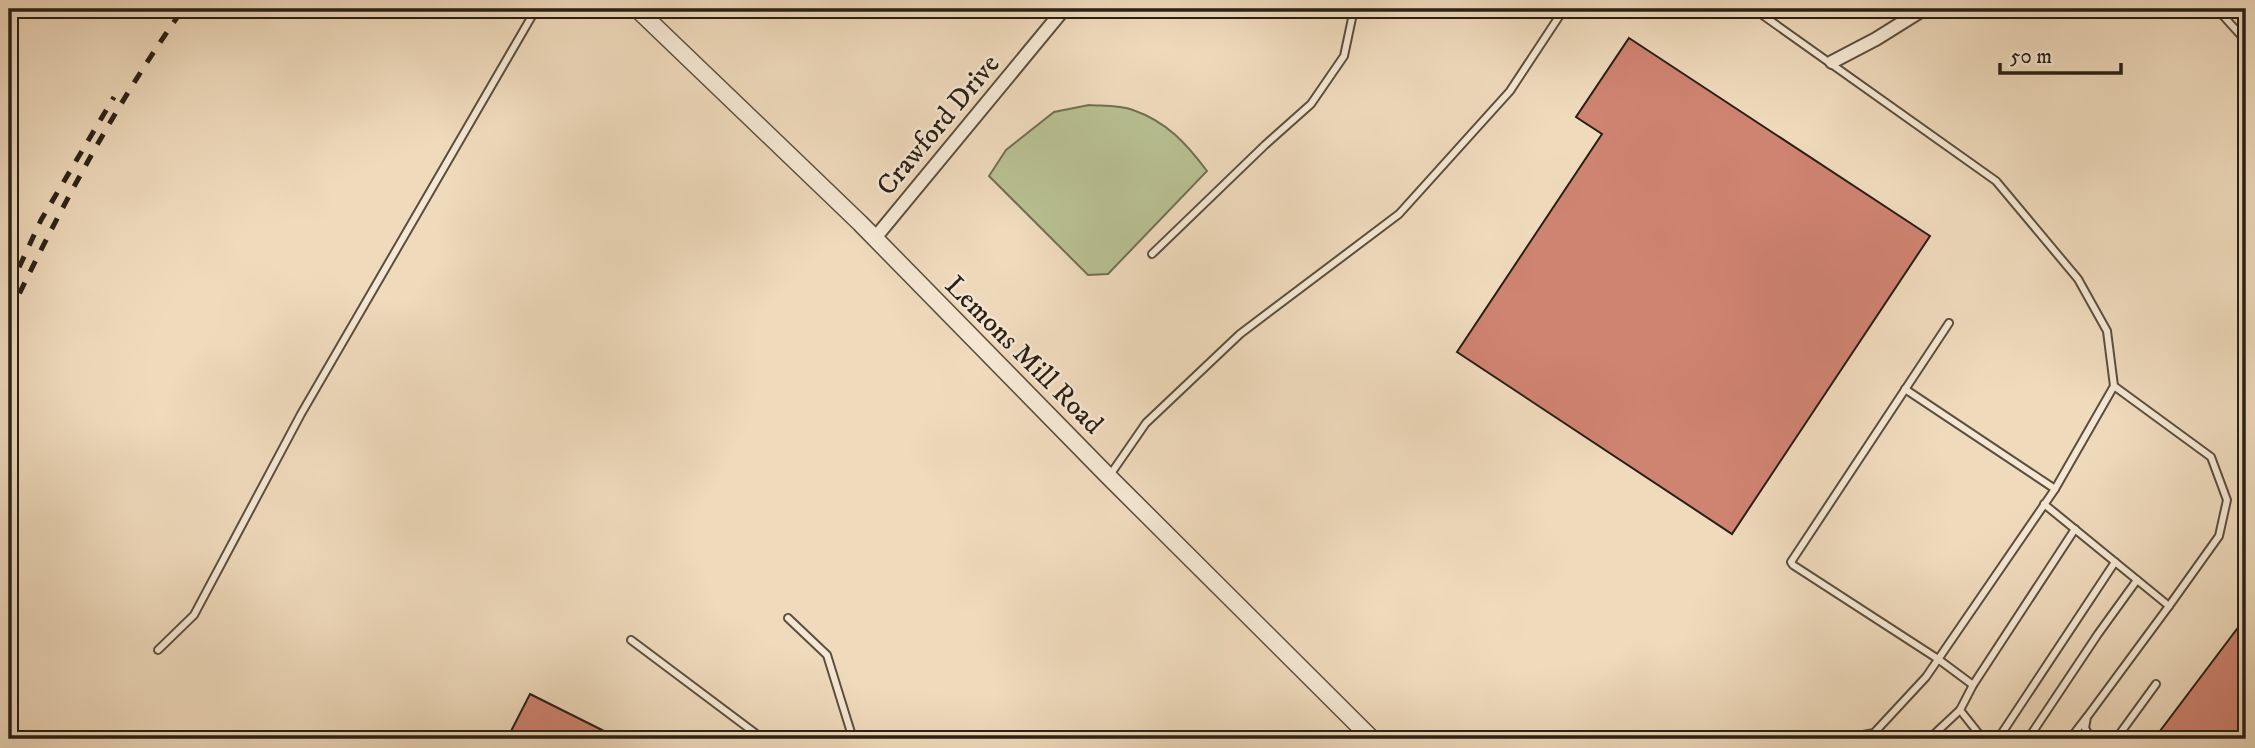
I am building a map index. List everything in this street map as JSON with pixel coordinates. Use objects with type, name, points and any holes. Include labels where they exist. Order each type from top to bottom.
[{"type":"street","name":"Lemons Mill Road","points":[[637,9],[875,238],[1109,477],[1372,739]]},
{"type":"street","name":"Crawford Drive","points":[[875,238],[1064,9]]},
{"type":"street","points":[[1832,62],[1924,9]]},
{"type":"lane","points":[[158,650],[194,615],[301,414],[536,9]]},
{"type":"lane","points":[[1152,254],[1311,104],[1344,56],[1354,9]]},
{"type":"lane","points":[[1109,477],[1146,423],[1240,334],[1399,214],[1510,91],[1564,9]]},
{"type":"lane","points":[[1754,9],[1996,181],[2084,289],[2107,331],[2114,386],[2055,489],[1926,677],[1874,733],[1842,739]]},
{"type":"lane","points":[[2217,9],[2246,41]]},
{"type":"lane","points":[[1949,323],[1791,562],[1973,685]]},
{"type":"lane","points":[[2070,739],[2220,536],[2227,499],[2211,457],[2114,386]]},
{"type":"lane","points":[[1905,389],[2055,489]]},
{"type":"lane","points":[[2044,504],[2169,606]]},
{"type":"lane","points":[[1929,739],[1960,710],[1973,685],[2075,529]]},
{"type":"lane","points":[[1998,739],[2115,562]]},
{"type":"lane","points":[[2028,739],[2137,580]]},
{"type":"lane","points":[[788,618],[827,655],[853,739]]},
{"type":"lane","points":[[631,640],[763,739]]},
{"type":"lane","points":[[2116,739],[2156,684]]},
{"type":"lane","points":[[1960,710],[1983,739]]},
{"type":"lane","points":[[2087,717],[2085,728],[2091,739]]},
{"type":"green space","points":[[1089,105],[1128,108],[1156,121],[1183,143],[1207,171],[1108,274],[1088,275],[989,176],[1006,150],[1054,112]]},
{"type":"building","points":[[1629,38],[1930,236],[1732,534],[1457,352],[1602,134],[1576,117]]},
{"type":"building","points":[[2246,617],[2246,739],[2154,739]]},
{"type":"building","points":[[530,694],[620,739],[507,739]]},
{"type":"railway","points":[[9,315],[90,158],[134,82],[183,9]]},
{"type":"railway","points":[[9,289],[41,220],[114,97]]}]
